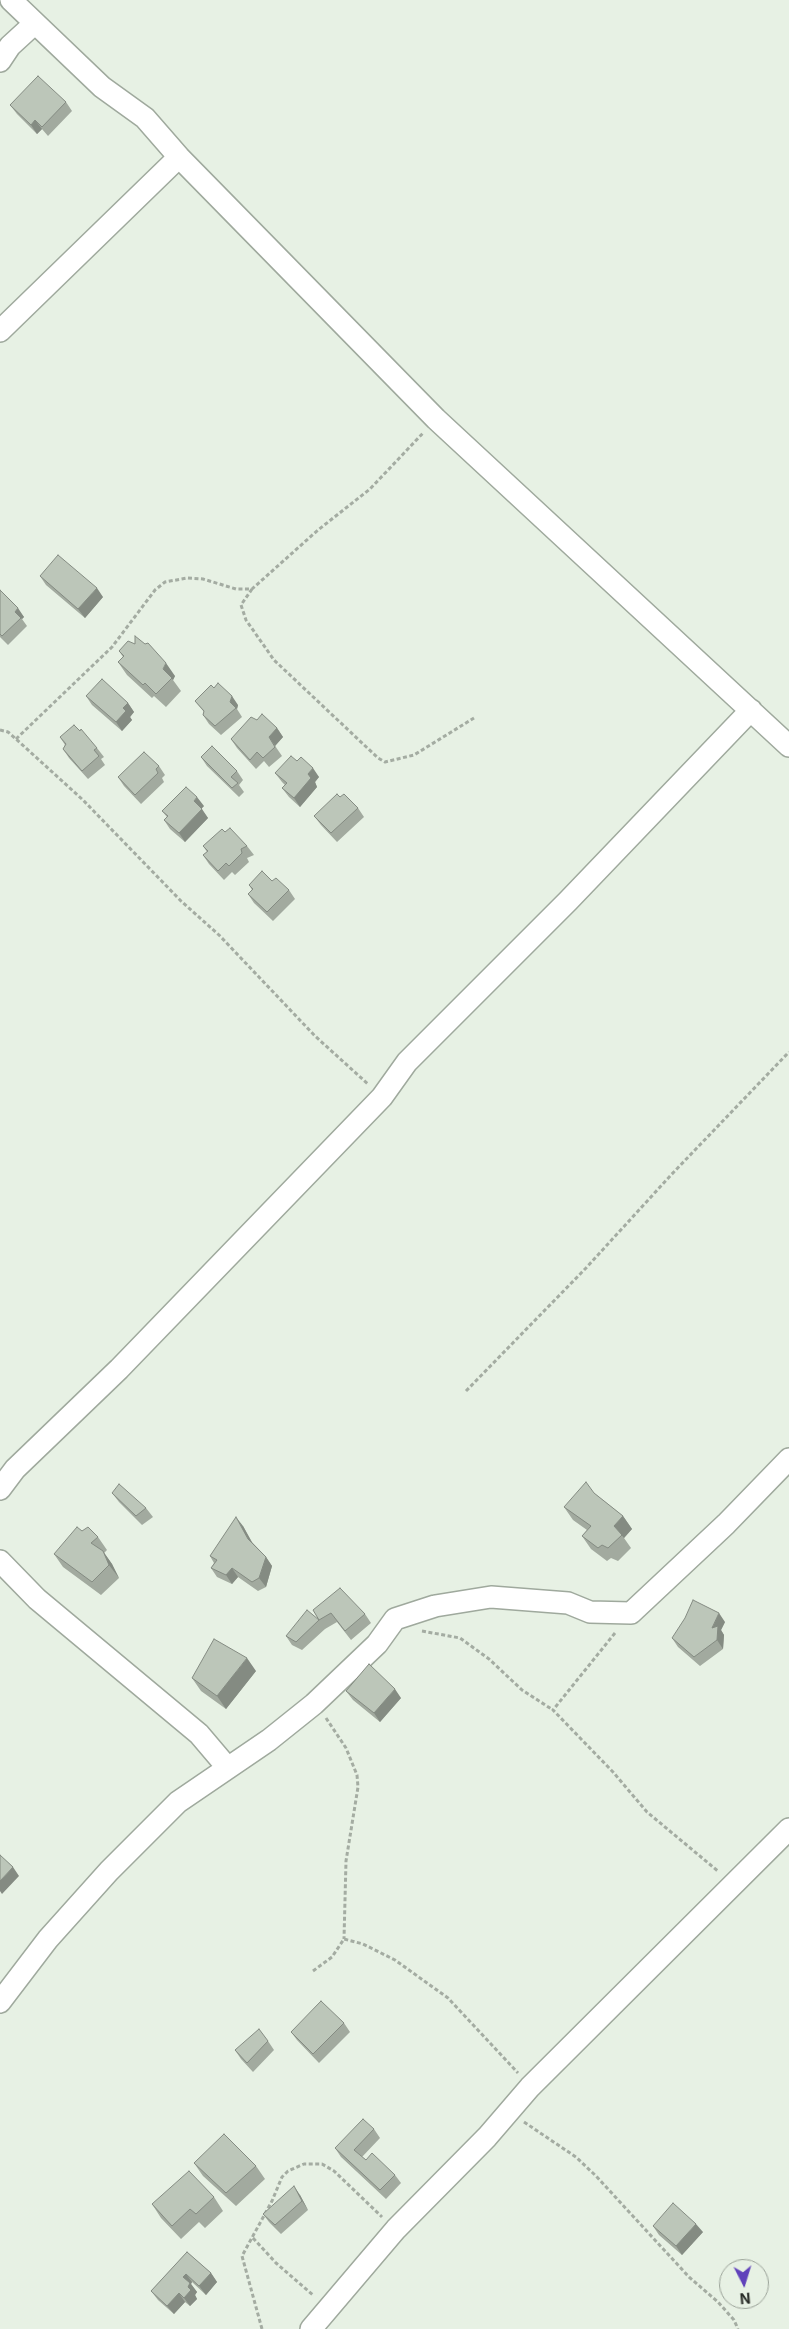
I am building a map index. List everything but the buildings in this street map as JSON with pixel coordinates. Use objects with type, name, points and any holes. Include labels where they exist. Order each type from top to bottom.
[{"type":"street","points":[[11,0],[102,87],[145,118],[180,157],[436,419],[789,746]]},
{"type":"street","points":[[0,61],[10,46],[34,24]]},
{"type":"street","points":[[0,330],[180,157]]},
{"type":"street","points":[[0,1489],[15,1469],[119,1369],[382,1097],[407,1062],[568,901],[751,710]]},
{"type":"street","points":[[0,2002],[48,1939],[109,1871],[178,1802],[269,1740],[314,1704],[377,1644],[395,1619],[434,1606],[491,1597],[568,1603],[590,1612],[631,1612],[726,1524],[789,1459]]},
{"type":"street","points":[[0,1561],[37,1599],[199,1734],[227,1768]]},
{"type":"street","points":[[311,2329],[396,2229],[475,2150],[530,2087],[789,1829]]},
{"type":"path","points":[[436,419],[370,489],[318,530],[252,589],[240,605],[246,620],[274,660],[378,758],[385,762],[414,755],[474,718]]},
{"type":"path","points":[[16,739],[112,647],[155,590],[165,582],[187,578],[203,578],[236,589],[252,589]]},
{"type":"path","points":[[0,730],[8,732],[83,800],[181,901],[219,934],[315,1036],[382,1097]]},
{"type":"path","points":[[466,1391],[586,1268],[671,1175],[789,1052]]},
{"type":"path","points":[[553,1710],[631,1612]]},
{"type":"path","points":[[395,1619],[422,1632],[460,1638],[489,1659],[522,1690],[553,1710],[613,1772],[646,1812],[734,1883]]},
{"type":"path","points":[[313,1970],[332,1957],[344,1939],[346,1861],[358,1787],[357,1775],[346,1748],[332,1725],[314,1704]]},
{"type":"path","points":[[344,1939],[363,1944],[395,1960],[448,1998],[530,2087]]},
{"type":"path","points":[[509,2111],[576,2157],[596,2176],[689,2276],[718,2302],[734,2320],[738,2329]]},
{"type":"path","points":[[262,2329],[242,2259],[282,2177],[294,2167],[312,2163],[322,2164],[334,2171],[366,2203],[396,2229]]},
{"type":"path","points":[[253,2238],[276,2263],[329,2309]]}]
